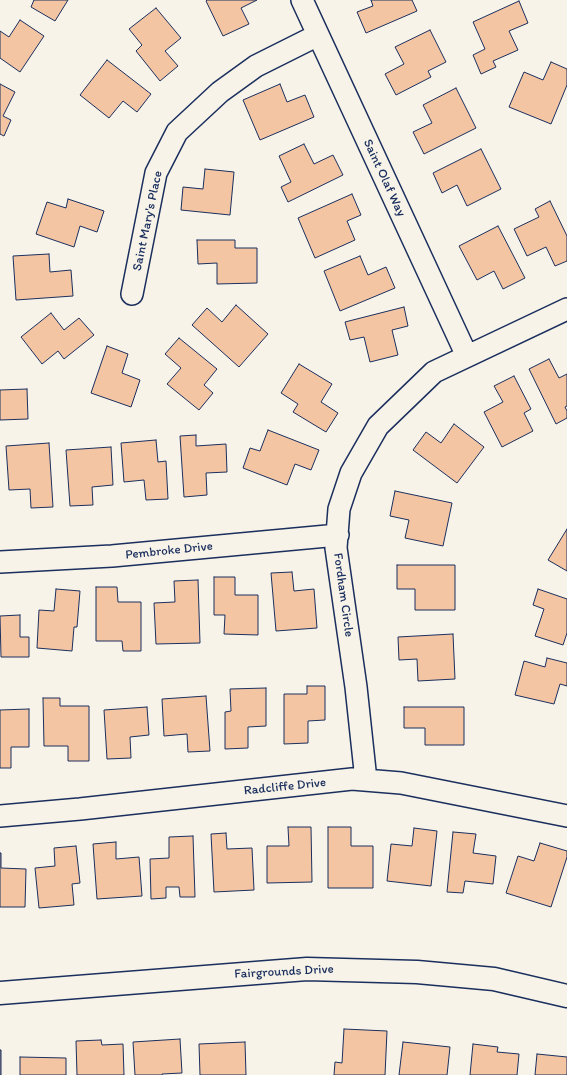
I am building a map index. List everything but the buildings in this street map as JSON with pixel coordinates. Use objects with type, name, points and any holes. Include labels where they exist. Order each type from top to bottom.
[{"type":"main road","name":"Fairgrounds Drive","points":[[0,993],[307,969],[417,972],[494,979],[567,996]]},
{"type":"street","name":"Saint Olaf Way","points":[[302,0],[467,356]]},
{"type":"street","name":"Saint Mary's Place","points":[[132,294],[156,173],[177,132],[220,92],[256,66],[318,35]]},
{"type":"street","name":"Fordham Circle","points":[[366,780],[356,687],[336,548],[339,509],[352,473],[378,426],[434,372],[567,309]]},
{"type":"street","name":"Pembroke Drive","points":[[0,562],[112,556],[338,535]]},
{"type":"street","name":"Radcliffe Drive","points":[[0,816],[80,810],[352,779],[401,783],[567,816]]}]
